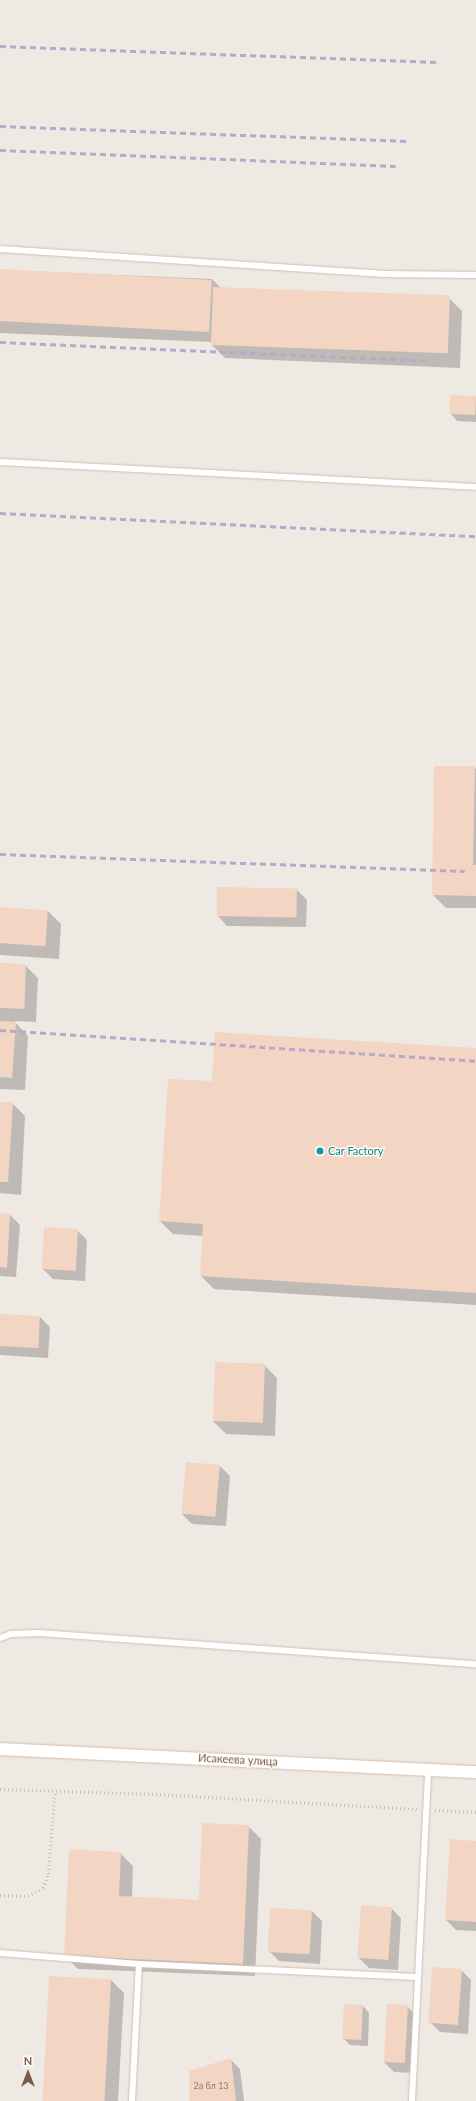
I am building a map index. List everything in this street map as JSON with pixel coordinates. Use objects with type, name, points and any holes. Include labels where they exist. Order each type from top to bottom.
[{"type":"street","name":"Исакеева улица","points":[[0,1749],[476,1772]]},
{"type":"lane","points":[[0,249],[385,274],[476,274]]},
{"type":"lane","points":[[0,462],[476,487]]},
{"type":"lane","points":[[0,1638],[11,1634],[38,1633],[476,1664]]},
{"type":"lane","points":[[412,2101],[428,1769]]},
{"type":"lane","points":[[0,1953],[139,1964],[417,1977]]},
{"type":"lane","points":[[132,2101],[139,1964]]},
{"type":"path","points":[[0,1789],[156,1794],[476,1812]]},
{"type":"path","points":[[0,1895],[28,1896],[43,1888],[48,1874],[55,1791]]},
{"type":"shaded area","points":[[0,0],[476,0],[476,2101],[0,2101]]},
{"type":"building","points":[[0,269],[212,280],[209,332],[0,321]]},
{"type":"building","points":[[213,287],[450,295],[448,353],[211,345]]},
{"type":"building","points":[[450,395],[476,396],[475,415],[449,414]]},
{"type":"building","points":[[434,766],[475,766],[473,865],[476,865],[476,896],[432,895]]},
{"type":"building","points":[[217,887],[297,888],[296,917],[216,916]]},
{"type":"building","points":[[0,907],[48,910],[45,946],[0,943]]},
{"type":"building","points":[[0,963],[26,964],[24,1009],[0,1008]]},
{"type":"building","points":[[0,1021],[16,1022],[12,1078],[0,1077]]},
{"type":"building","name":"Car Factory","points":[[215,1032],[476,1048],[476,1293],[200,1276],[203,1224],[159,1221],[168,1079],[212,1081]]},
{"type":"building","points":[[0,1102],[13,1102],[8,1182],[0,1182]]},
{"type":"building","points":[[0,1213],[10,1214],[7,1268],[0,1267]]},
{"type":"building","points":[[44,1227],[78,1229],[76,1271],[42,1269]]},
{"type":"building","points":[[0,1314],[40,1316],[38,1348],[0,1346]]},
{"type":"building","points":[[215,1362],[265,1364],[263,1423],[213,1421]]},
{"type":"building","points":[[186,1462],[220,1465],[215,1517],[181,1514]]},
{"type":"building","points":[[202,1823],[249,1825],[243,1964],[64,1956],[69,1849],[121,1852],[119,1896],[199,1900]]},
{"type":"building","points":[[450,1839],[476,1841],[476,1922],[445,1920]]},
{"type":"building","points":[[361,1905],[392,1907],[388,1960],[357,1958]]},
{"type":"building","points":[[270,1908],[312,1910],[310,1954],[268,1952]]},
{"type":"building","points":[[432,1967],[462,1969],[458,2025],[428,2023]]},
{"type":"building","points":[[49,1976],[111,1979],[105,2101],[42,2101]]},
{"type":"building","points":[[344,2004],[363,2005],[361,2040],[342,2039]]},
{"type":"building","points":[[387,2004],[408,2005],[405,2063],[384,2062]]},
{"type":"building","points":[[231,2058],[236,2101],[189,2101],[189,2071]]},
{"type":"railway","points":[[0,46],[438,62]]},
{"type":"railway","points":[[0,126],[409,141]]},
{"type":"railway","points":[[0,150],[396,166]]},
{"type":"railway","points":[[0,342],[427,361]]},
{"type":"railway","points":[[0,513],[476,536]]},
{"type":"railway","points":[[0,854],[465,871]]},
{"type":"railway","points":[[0,1030],[476,1061]]},
{"type":"place","name":"Car Factory","points":[[320,1151]]}]
